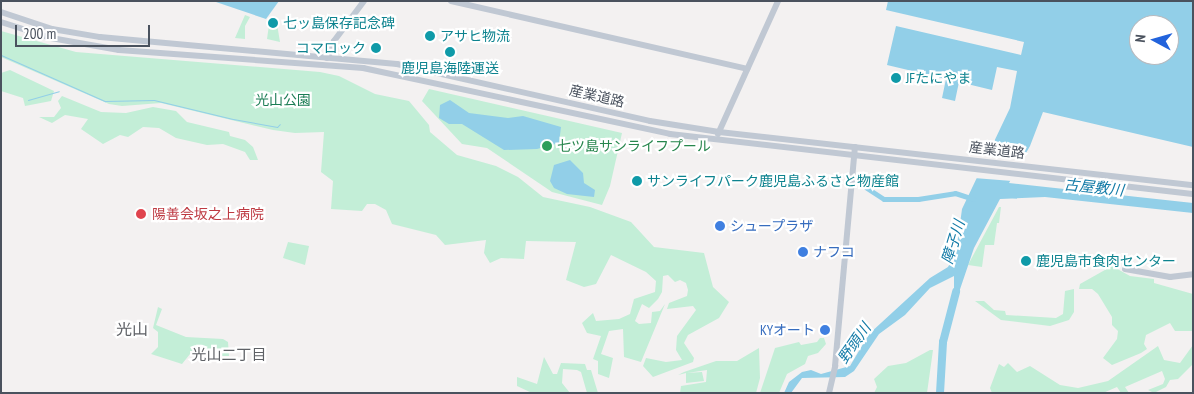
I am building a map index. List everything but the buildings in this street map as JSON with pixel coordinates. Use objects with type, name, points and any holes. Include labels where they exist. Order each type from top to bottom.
[{"type":"main road","points":[[326,64],[334,41],[364,1]]},
{"type":"main road","points":[[451,1],[747,69]]},
{"type":"main road","points":[[716,140],[778,1]]},
{"type":"main road","name":"産業道路","points":[[1,12],[52,29],[100,37],[328,55],[397,64],[650,121],[719,132],[1193,185]]},
{"type":"main road","name":"産業道路","points":[[1,22],[58,39],[119,50],[326,64],[393,74],[648,130],[716,140],[975,171],[1193,194]]},
{"type":"main road","points":[[829,393],[835,369],[855,147]]},
{"type":"main road","points":[[1126,269],[1170,277],[1193,274]]},
{"type":"green space","points":[[245,15],[250,17],[245,26],[245,39],[235,38]]},
{"type":"green space","points":[[270,18],[276,18],[280,42],[267,39]]},
{"type":"green space","name":"光山公園","points":[[1,31],[76,52],[320,72],[339,76],[375,94],[409,101],[429,125],[430,132],[457,155],[496,166],[518,177],[543,197],[590,207],[631,222],[654,247],[704,253],[713,287],[729,302],[719,318],[688,335],[684,343],[694,358],[693,362],[653,377],[643,366],[646,358],[666,362],[682,360],[676,350],[677,336],[696,310],[693,306],[667,309],[669,303],[687,296],[688,290],[686,283],[680,280],[675,282],[668,275],[663,276],[662,292],[658,299],[649,308],[642,304],[635,321],[639,324],[651,323],[652,312],[660,311],[665,304],[641,362],[624,357],[623,329],[609,331],[601,354],[613,358],[609,378],[598,374],[598,361],[593,359],[601,336],[587,333],[582,323],[593,313],[596,321],[619,319],[630,314],[634,299],[655,292],[656,281],[646,272],[611,255],[596,284],[584,287],[566,280],[576,242],[526,241],[524,259],[501,258],[490,263],[484,253],[486,240],[445,245],[436,235],[392,224],[386,210],[375,204],[367,204],[362,211],[331,209],[333,181],[321,172],[324,132],[295,133],[273,130],[161,103],[122,106],[109,104],[1,57]]},
{"type":"green space","points":[[10,70],[54,91],[51,101],[25,106],[23,98],[1,91],[1,73]]},
{"type":"green space","name":"七ツ島サンライフプール","points":[[429,89],[622,133],[610,186],[602,205],[552,192],[487,148],[462,144],[422,101]]},
{"type":"green space","points":[[62,96],[101,112],[126,113],[153,107],[176,111],[187,122],[229,132],[230,136],[245,140],[253,147],[258,160],[250,160],[245,152],[223,144],[207,145],[176,138],[159,128],[143,127],[128,137],[120,135],[103,144],[81,129],[88,119],[65,115],[52,123],[39,117],[54,117],[61,108],[58,101]]},
{"type":"green space","points":[[999,207],[1001,207],[999,223],[997,223],[994,245],[985,245],[982,267],[968,265]]},
{"type":"green space","points":[[288,242],[309,246],[305,265],[283,258]]},
{"type":"green space","points":[[1112,266],[1130,276],[1154,279],[1154,283],[1193,294],[1193,331],[1175,331],[1170,323],[1146,335],[1144,344],[1147,349],[1141,353],[1112,365],[1103,358],[1117,339],[1118,331],[1112,325],[1112,317],[1098,294],[1092,289],[1079,289],[1080,284]]},
{"type":"green space","points":[[1074,289],[1074,312],[1069,320],[1050,326],[1001,320],[975,301],[984,301],[994,310],[1005,311],[1006,315],[1056,318],[1063,314],[1065,291]]},
{"type":"green space","points":[[158,307],[162,309],[156,325],[186,337],[223,339],[228,342],[229,356],[214,356],[200,362],[198,349],[194,349],[182,364],[151,354],[158,347],[158,332],[153,328]]},
{"type":"green space","points":[[820,338],[824,338],[826,344],[818,353],[808,356],[805,364],[787,374],[779,393],[760,393],[775,348],[799,342],[801,345],[817,342]]},
{"type":"green space","points":[[1193,345],[1193,364],[1178,379],[1170,380],[1166,387],[1154,393],[1148,390],[1163,384],[1165,379],[1162,371],[1125,387],[1129,393],[1121,393],[1117,387],[1103,393],[992,393],[990,388],[999,364],[1004,367],[1008,363],[1017,372],[1030,366],[1060,385],[1078,388],[1108,381],[1158,346],[1164,360],[1180,363]]},
{"type":"green space","points":[[759,348],[760,378],[756,393],[680,393],[681,386],[706,382],[707,370],[687,373],[702,372],[704,381],[686,383],[686,373],[678,375],[716,361],[737,361]]},
{"type":"green space","points":[[933,350],[927,393],[874,393],[877,387],[874,379],[888,366],[906,363]]},
{"type":"green space","points":[[544,357],[553,374],[557,374],[561,363],[585,364],[587,370],[591,370],[598,393],[587,393],[581,372],[577,370],[563,369],[562,383],[570,393],[532,393],[517,386],[517,377],[537,384]]},
{"type":"water","points":[[213,1],[279,1],[266,19]]},
{"type":"water","points":[[888,1],[1193,1],[1193,147],[1043,112],[1030,146],[1009,183],[1193,203],[1193,213],[1045,197],[1000,199],[974,248],[954,307],[954,276],[930,288],[905,315],[879,334],[854,371],[845,377],[802,378],[791,393],[784,393],[789,382],[802,372],[811,370],[821,374],[850,366],[869,334],[930,278],[948,267],[956,253],[962,209],[1010,108],[1017,71],[997,67],[992,90],[959,82],[955,101],[942,98],[946,79],[887,65],[896,26],[1021,55],[1024,42],[886,10]]},
{"type":"water","points":[[450,100],[469,113],[508,118],[523,116],[561,127],[559,143],[537,149],[504,150],[462,124],[449,124],[439,118],[440,105]]},
{"type":"water","points":[[570,160],[583,173],[584,183],[595,190],[594,197],[567,194],[554,188],[550,181],[554,165]]},
{"type":"pier","points":[[987,154],[1024,158],[1012,181],[974,178]]},
{"type":"waterway","points":[[1,55],[105,101],[154,100],[233,119],[277,127],[280,124]]},
{"type":"waterway","points":[[28,100],[59,91]]},
{"type":"waterway","points":[[856,181],[884,199],[918,199],[955,193],[973,199]]},
{"type":"waterway","name":"障子川","points":[[940,393],[943,342],[956,292]]},
{"type":"place","name":"七ッ島保存記念碑","points":[[273,23]]},
{"type":"place","name":"アサヒ物流","points":[[430,36]]},
{"type":"place","name":"コマロック","points":[[376,48]]},
{"type":"place","name":"鹿児島海陸運送","points":[[450,52]]},
{"type":"place","name":"JFたにやま","points":[[896,78]]},
{"type":"place","name":"七ツ島サンライフプール","points":[[547,146]]},
{"type":"place","name":"サンライフパーク鹿児島ふるさと物産館","points":[[637,181]]},
{"type":"place","name":"陽善会坂之上病院","points":[[141,214]]},
{"type":"place","name":"シュープラザ","points":[[720,226]]},
{"type":"place","name":"ナフコ","points":[[803,252]]},
{"type":"place","name":"鹿児島市食肉センター","points":[[1026,261]]},
{"type":"place","name":"KYオート","points":[[825,330]]},
{"type":"district","name":"光山","points":[[132,329]]},
{"type":"district","name":"光山二丁目","points":[[229,355]]},
{"type":"water label","name":"古屋敷川","points":[[1094,187]]},
{"type":"water label","name":"野頭川","points":[[854,343]]}]
